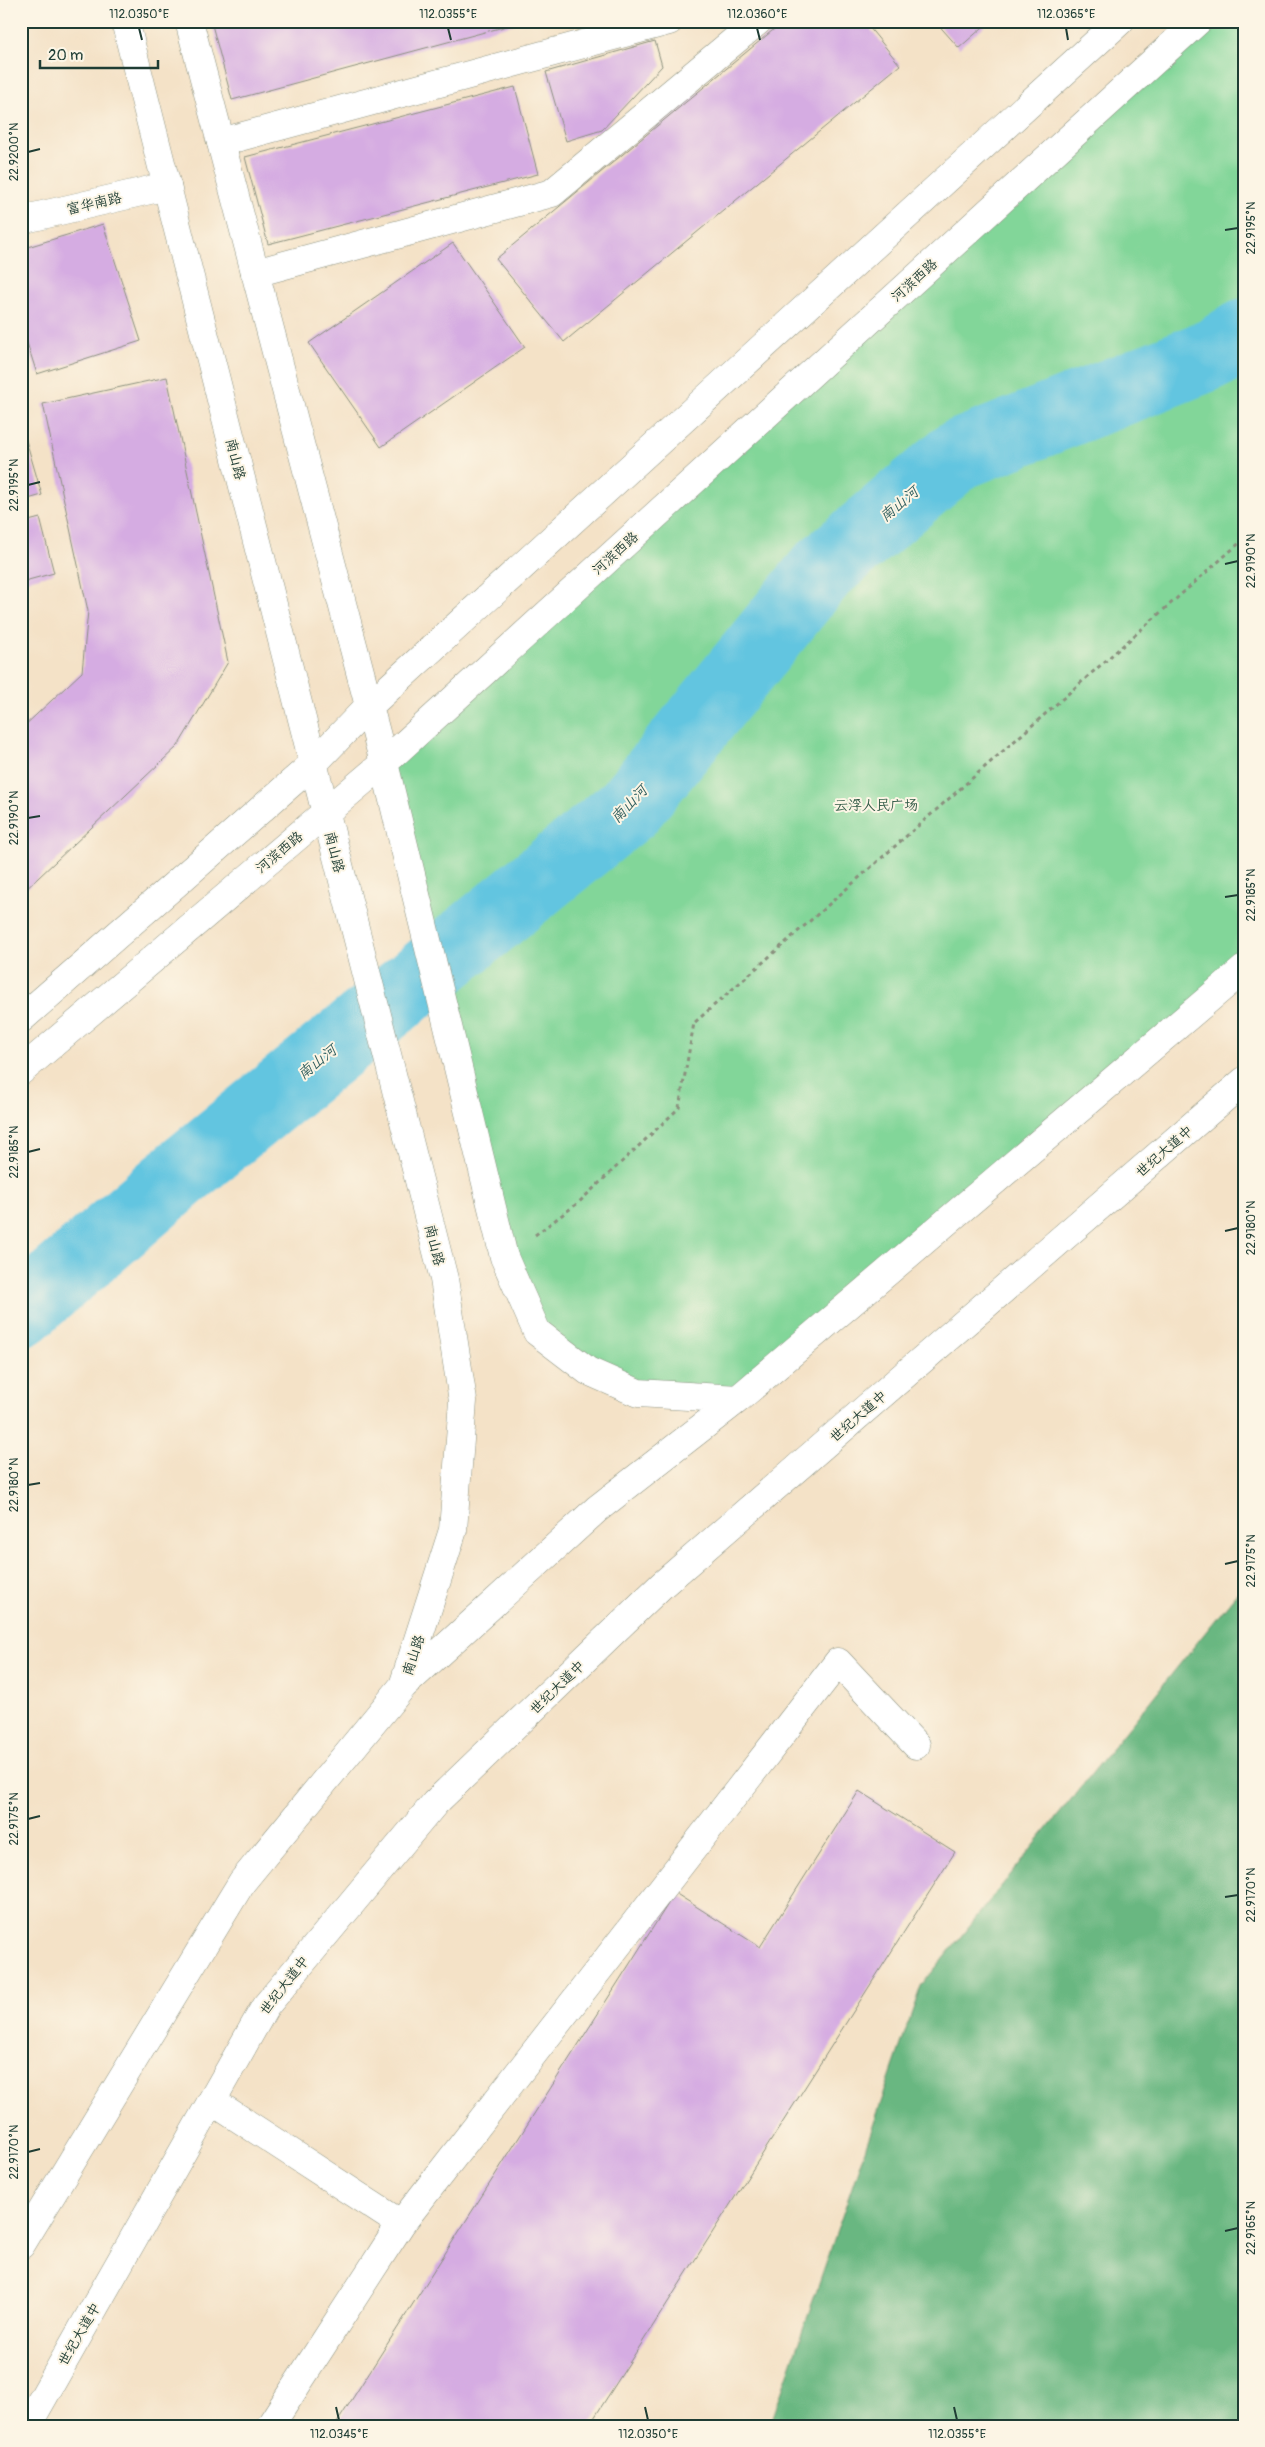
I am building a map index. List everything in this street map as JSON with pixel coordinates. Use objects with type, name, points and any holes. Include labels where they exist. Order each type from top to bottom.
[{"type":"main road","name":"南山路","points":[[125,21],[444,1279],[463,1401],[453,1530],[403,1686]]},
{"type":"main road","points":[[189,21],[384,763],[504,1257],[537,1332],[588,1371],[638,1393],[738,1399]]},
{"type":"main road","points":[[220,142],[669,21]]},
{"type":"main road","points":[[254,273],[552,193],[758,21]]},
{"type":"main road","points":[[21,1018],[313,764],[368,707],[1120,21]]},
{"type":"main road","name":"河滨西路","points":[[21,1072],[384,763],[1198,21]]},
{"type":"main road","name":"富华南路","points":[[21,220],[167,186]]},
{"type":"main road","points":[[21,2245],[242,1882],[403,1686],[597,1509],[738,1399],[1244,969]]},
{"type":"main road","name":"世纪大道中","points":[[27,2426],[265,2007],[435,1803],[662,1585],[1244,1081]]},
{"type":"main road","points":[[270,2426],[401,2224],[838,1662],[916,1744]]},
{"type":"main road","points":[[212,2101],[401,2224]]},
{"type":"path","points":[[504,1257],[578,1204],[679,1108],[694,1023],[1244,539]]},
{"type":"green space","name":"云浮人民广场","points":[[1198,21],[1244,21],[1244,969],[738,1399],[638,1393],[537,1332],[384,763]]},
{"type":"green space","points":[[1244,1587],[1244,2426],[770,2426],[921,1986],[1241,1588]]},
{"type":"building","points":[[211,21],[522,21],[522,22],[232,100]]},
{"type":"building","points":[[784,21],[864,21],[900,65],[564,342],[496,259]]},
{"type":"building","points":[[935,21],[990,21],[959,48]]},
{"type":"building","points":[[655,41],[662,66],[602,130],[566,141],[546,72]]},
{"type":"building","points":[[515,87],[538,174],[268,244],[245,157]]},
{"type":"building","points":[[103,224],[141,341],[37,374],[21,324],[21,249]]},
{"type":"building","points":[[453,243],[525,347],[381,447],[309,343]]},
{"type":"building","points":[[167,377],[228,662],[178,746],[21,894],[21,729],[82,672],[88,611],[43,404]]},
{"type":"building","points":[[21,423],[42,495],[21,501]]},
{"type":"building","points":[[40,518],[54,573],[21,582],[21,523]]},
{"type":"building","points":[[859,1791],[955,1852],[589,2426],[335,2426],[675,1893],[760,1947]]},
{"type":"waterway","name":"南山河","points":[[21,1312],[184,1171],[629,808],[823,569],[958,455],[1215,353],[1244,334]]}]
